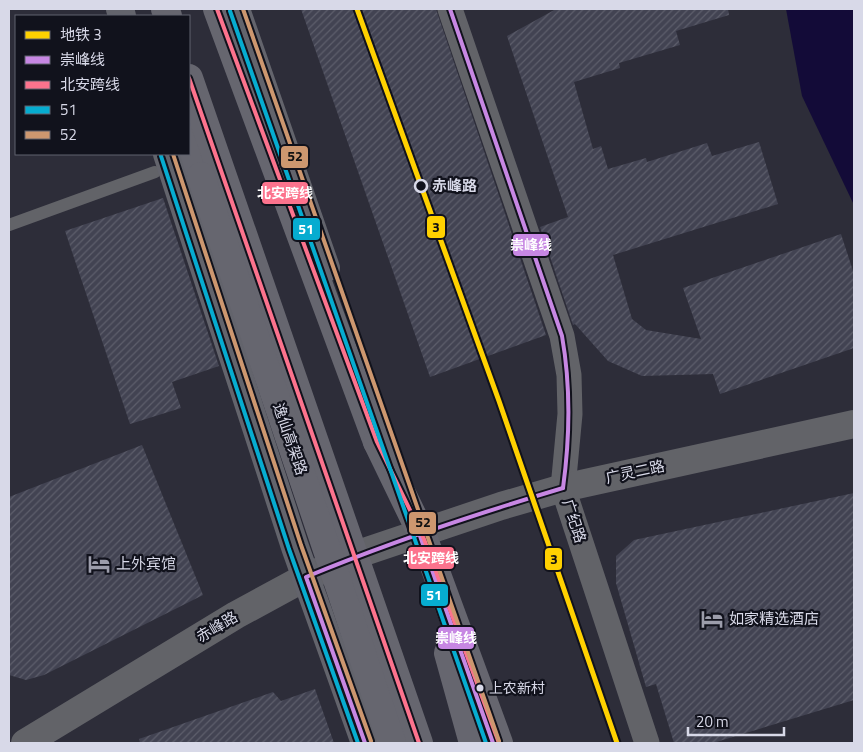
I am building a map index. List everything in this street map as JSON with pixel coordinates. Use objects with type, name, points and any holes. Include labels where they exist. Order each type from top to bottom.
[{"type":"highway","points":[[217,9],[377,442],[452,664],[473,743]]},
{"type":"highway","points":[[190,81],[419,743]]},
{"type":"highway","name":"逸仙高架路","points":[[190,138],[392,743]]},
{"type":"highway","points":[[377,442],[424,539],[499,743]]},
{"type":"highway","points":[[452,664],[492,743]]},
{"type":"main road","points":[[236,9],[492,743]]},
{"type":"main road","points":[[161,163],[365,743]]},
{"type":"street","name":"广纪路","points":[[450,9],[562,336],[569,375],[570,414],[563,488],[647,743]]},
{"type":"street","name":"广灵二路","points":[[419,533],[563,488],[854,424]]},
{"type":"street","name":"赤峰路","points":[[25,743],[236,615],[306,577],[364,552],[419,533]]},
{"type":"lane","points":[[9,225],[161,163]]},
{"type":"shaded area","points":[[786,9],[854,9],[854,205],[802,96]]},
{"type":"building","name":"赤峰路","points":[[301,9],[436,9],[546,335],[430,377]]},
{"type":"building","points":[[556,9],[728,9],[729,15],[676,31],[680,45],[619,63],[620,68],[574,82],[593,149],[601,146],[608,169],[646,158],[647,162],[707,143],[712,156],[759,142],[778,204],[613,255],[632,319],[646,330],[701,339],[683,288],[841,234],[854,274],[854,348],[720,394],[713,374],[642,376],[608,361],[575,324],[573,325],[540,227],[568,217],[507,36]]},
{"type":"building","points":[[163,198],[219,366],[172,382],[181,408],[130,424],[65,231]]},
{"type":"building","name":"上外宾馆","points":[[142,445],[203,595],[44,675],[26,680],[9,675],[9,497]]},
{"type":"building","name":"如家精选酒店","points":[[854,493],[854,700],[713,743],[674,743],[656,684],[646,687],[616,583],[616,556],[634,540]]},
{"type":"building","points":[[315,689],[334,743],[140,743],[139,739],[273,692],[281,701]]},
{"type":"metro line","name":"3","points":[[357,9],[499,401],[617,743]]},
{"type":"transit line","name":"北安跨线","points":[[217,9],[377,442],[424,539],[499,743]]},
{"type":"transit line","name":"52","points":[[243,9],[499,741]]},
{"type":"transit line","name":"崇峰线","points":[[450,9],[562,336],[568,393],[567,450],[563,488]]},
{"type":"transit line","name":"51","points":[[230,11],[486,743]]},
{"type":"transit line","name":"北安跨线","points":[[190,81],[419,743]]},
{"type":"transit line","name":"52","points":[[173,155],[301,545],[371,741]]},
{"type":"transit line","name":"51","points":[[161,156],[289,549],[358,743]]},
{"type":"transit line","name":"崇峰线","points":[[365,743],[306,577],[433,529],[563,488]]},
{"type":"transit line","name":"崇峰线","points":[[419,533],[493,743]]},
{"type":"place","name":"赤峰路","points":[[421,186]]},
{"type":"place","name":"上外宾馆","points":[[99,564]]},
{"type":"place","name":"如家精选酒店","points":[[712,619]]},
{"type":"place","name":"上农新村","points":[[480,688]]}]
